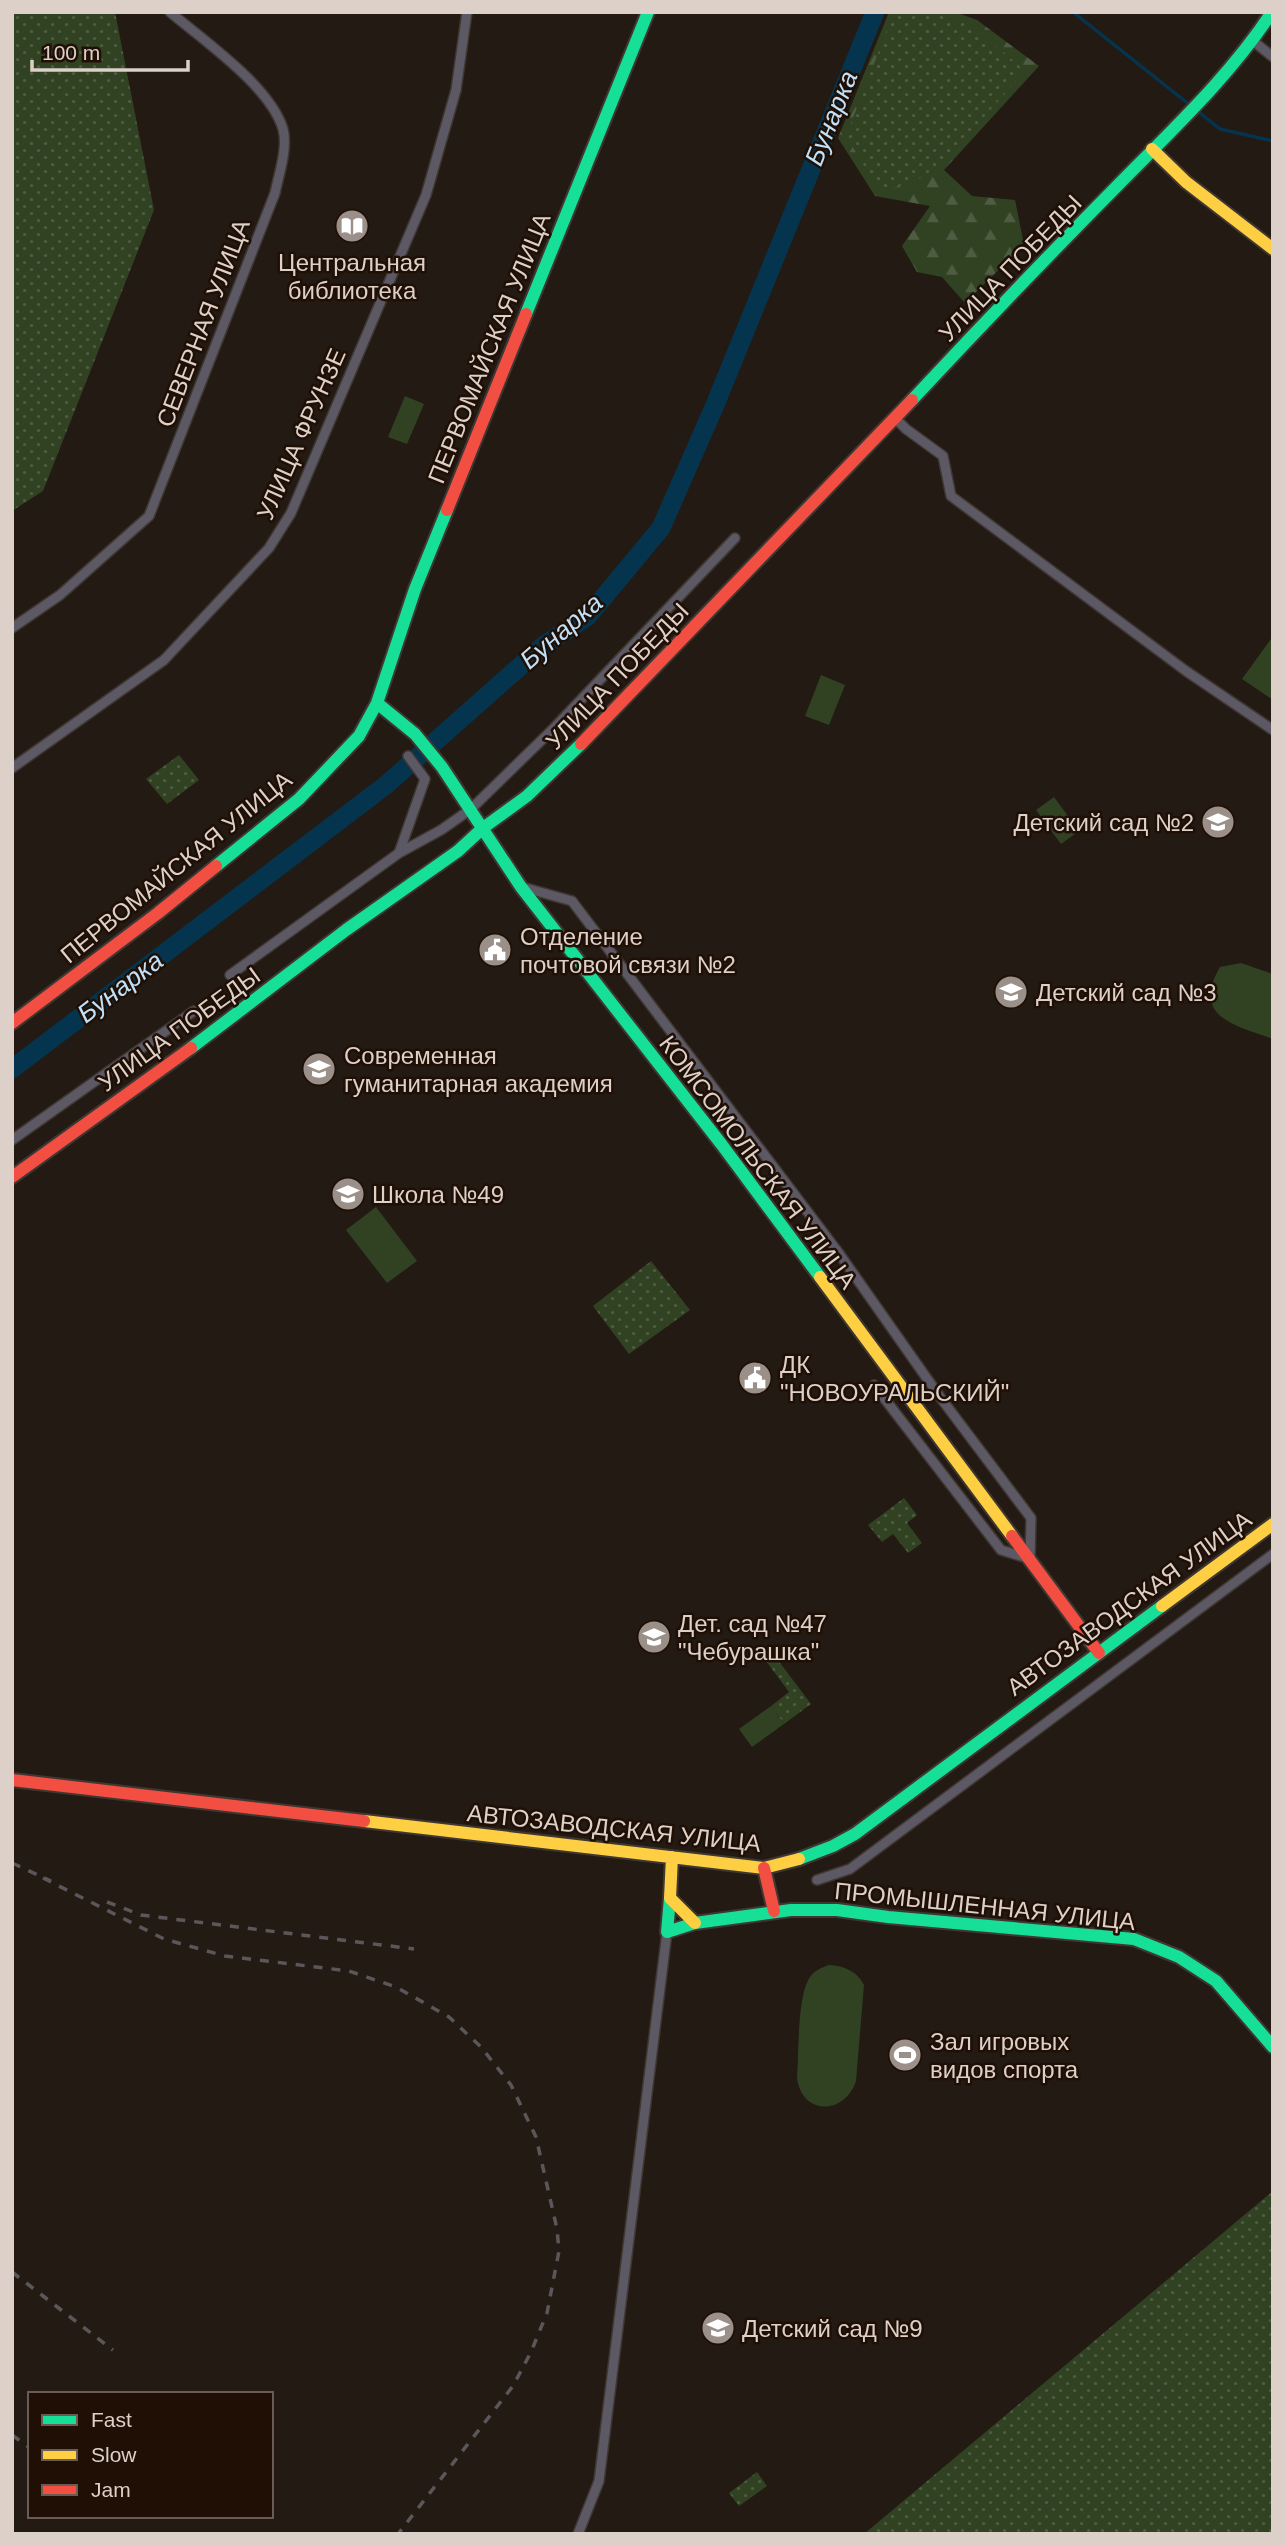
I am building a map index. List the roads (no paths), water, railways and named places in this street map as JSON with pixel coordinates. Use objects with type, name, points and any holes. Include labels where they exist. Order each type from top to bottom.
[{"type":"street","name":"СЕВЕРНАЯ УЛИЦА","points":[[12,628],[60,594],[149,516],[275,193],[283,160],[283,130],[264,94],[170,12]]},
{"type":"street","name":"УЛИЦА ФРУНЗЕ","points":[[12,768],[164,660],[269,548],[291,513],[426,195],[456,90],[467,12]]},
{"type":"street","name":"ПЕРВОМАЙСКАЯ УЛИЦА","points":[[12,1023],[158,913],[299,799],[359,736],[377,703],[420,577],[648,12]]},
{"type":"street","name":"УЛИЦА ПОБЕДЫ","points":[[12,1177],[230,1020],[346,930],[458,851],[483,828],[527,796],[605,721],[1006,300],[1203,98],[1253,41],[1272,12]]},
{"type":"street","points":[[1253,41],[1273,57]]},
{"type":"street","points":[[1152,149],[1186,182],[1273,249]]},
{"type":"street","points":[[895,418],[943,456],[951,496],[1186,671],[1273,730]]},
{"type":"street","points":[[230,975],[399,853],[441,830],[475,805],[553,729],[735,538]]},
{"type":"street","name":"КОМСОМОЛЬСКАЯ УЛИЦА","points":[[377,703],[415,734],[475,805],[483,828],[521,887],[722,1145],[1099,1653]]},
{"type":"street","points":[[399,853],[421,797],[425,779],[408,756]]},
{"type":"street","points":[[521,887],[572,901],[838,1252],[940,1397],[1031,1518],[1030,1559],[1001,1550],[874,1385]]},
{"type":"street","points":[[12,1140],[194,1011]]},
{"type":"street","name":"АВТОЗАВОДСКАЯ УЛИЦА","points":[[12,1780],[764,1868],[797,1861],[829,1849],[855,1833],[1273,1524]]},
{"type":"street","points":[[817,1880],[850,1869],[1273,1554]]},
{"type":"street","points":[[578,2534],[599,2481],[667,1932],[672,1857]]},
{"type":"street","points":[[764,1868],[774,1910]]},
{"type":"street","points":[[670,1898],[695,1923]]},
{"type":"street","name":"ПРОМЫШЛЕННАЯ УЛИЦА","points":[[667,1932],[695,1923],[774,1910],[837,1910],[1134,1939],[1179,1957],[1216,1981],[1273,2047]]},
{"type":"waterway","name":"Бунарка","points":[[12,1069],[386,785],[543,646],[588,616],[661,528],[715,405],[875,12]]},
{"type":"waterway","name":"Бунарка","points":[[1073,12],[1220,129],[1273,141]]},
{"type":"railway","points":[[12,1863],[51,1881]]},
{"type":"railway","points":[[43,1878],[164,1939],[225,1956],[349,1971],[396,1987],[449,2017],[481,2047],[511,2085],[536,2137],[557,2229],[559,2251],[547,2313],[513,2386],[398,2534]]},
{"type":"railway","points":[[107,1902],[141,1915],[414,1949]]},
{"type":"railway","points":[[12,2272],[113,2350]]},
{"type":"railway","points":[[12,2435],[28,2447]]},
{"type":"place","name":"Центральная библиотека","points":[[352,226]]},
{"type":"place","name":"Детский сад №2","points":[[1218,822]]},
{"type":"place","name":"Отделение почтовой связи №2","points":[[495,950]]},
{"type":"place","name":"Детский сад №3","points":[[1011,992]]},
{"type":"place","name":"Современная гуманитарная академия","points":[[319,1069]]},
{"type":"place","name":"Школа №49","points":[[348,1194]]},
{"type":"place","name":"ДК \"НОВОУРАЛЬСКИЙ\"","points":[[755,1378]]},
{"type":"place","name":"Дет. сад №47 \"Чебурашка\"","points":[[654,1637]]},
{"type":"place","name":"Зал игровых видов спорта","points":[[905,2055]]},
{"type":"place","name":"Детский сад №9","points":[[718,2328]]}]
